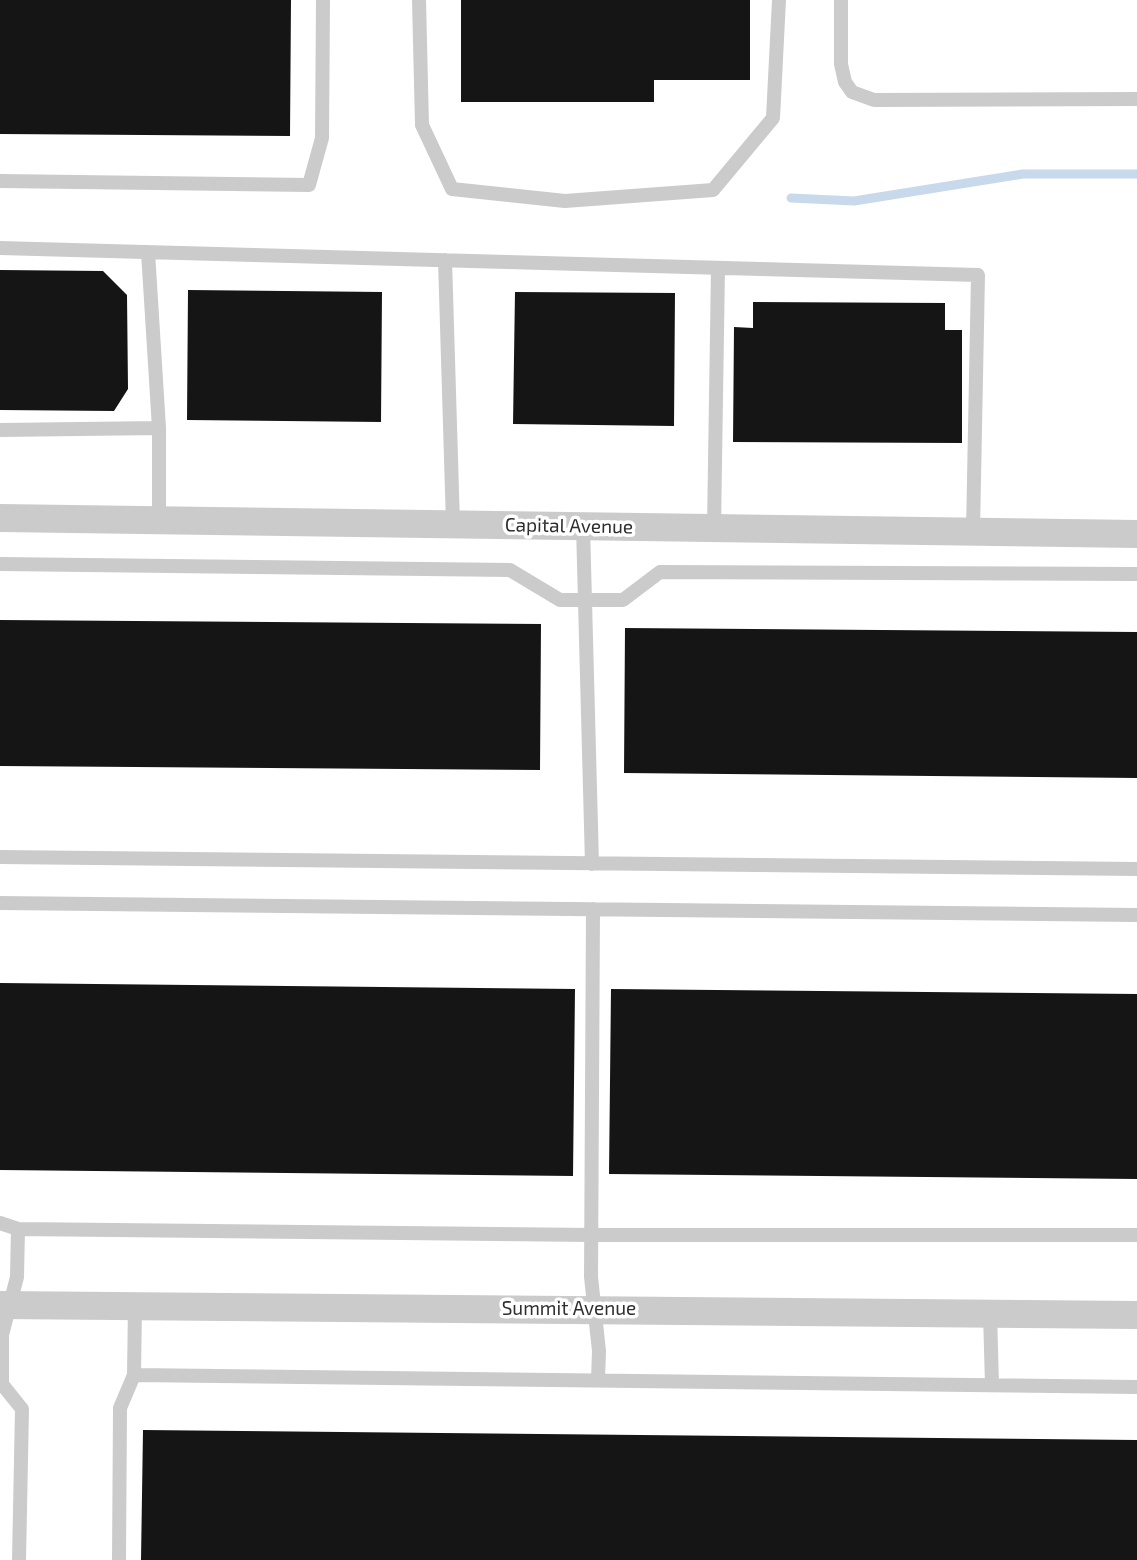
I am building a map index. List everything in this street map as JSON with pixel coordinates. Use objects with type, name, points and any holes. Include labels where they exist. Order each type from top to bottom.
[{"type":"street","name":"Capital Avenue","points":[[0,518],[1137,534]]},
{"type":"street","name":"Summit Avenue","points":[[5,1305],[1137,1314]]},
{"type":"lane","points":[[0,181],[309,186],[322,138],[323,0]]},
{"type":"lane","points":[[419,0],[422,125],[453,189],[565,201],[713,190],[773,118],[779,0]]},
{"type":"lane","points":[[841,0],[841,64],[845,82],[852,92],[874,100],[1137,99]]},
{"type":"lane","points":[[0,248],[978,275],[973,531]]},
{"type":"lane","points":[[148,252],[159,428],[159,520]]},
{"type":"lane","points":[[445,260],[453,524]]},
{"type":"lane","points":[[714,528],[718,268]]},
{"type":"lane","points":[[0,430],[159,428]]},
{"type":"lane","points":[[583,526],[592,863]]},
{"type":"lane","points":[[0,564],[510,570],[560,600],[623,600],[660,572],[1137,574]]},
{"type":"lane","points":[[0,857],[1137,869]]},
{"type":"lane","points":[[0,904],[1137,915]]},
{"type":"lane","points":[[593,909],[591,1277],[599,1352],[598,1380]]},
{"type":"lane","points":[[0,1223],[18,1229],[592,1235],[1137,1235]]},
{"type":"lane","points":[[18,1229],[17,1277],[5,1305],[1,1384],[22,1409],[19,1560]]},
{"type":"lane","points":[[120,1560],[120,1408],[134,1375],[135,1306]]},
{"type":"lane","points":[[990,1313],[992,1385]]},
{"type":"lane","points":[[134,1375],[1137,1387]]},
{"type":"building","points":[[0,0],[291,0],[290,136],[0,134]]},
{"type":"building","points":[[461,0],[750,0],[750,80],[654,80],[654,102],[461,102]]},
{"type":"building","points":[[0,270],[103,271],[127,295],[128,389],[114,411],[0,410]]},
{"type":"building","points":[[188,290],[382,292],[381,422],[187,420]]},
{"type":"building","points":[[515,292],[675,293],[674,426],[513,424]]},
{"type":"building","points":[[753,302],[945,303],[945,330],[962,330],[962,443],[733,442],[734,327],[753,328]]},
{"type":"building","points":[[0,620],[541,624],[540,770],[0,766]]},
{"type":"building","points":[[625,628],[1137,632],[1137,778],[624,773]]},
{"type":"building","points":[[0,983],[575,989],[573,1176],[0,1170]]},
{"type":"building","points":[[611,989],[1137,994],[1137,1179],[609,1174]]},
{"type":"building","points":[[143,1430],[1137,1440],[1137,1560],[141,1560]]},
{"type":"waterway","points":[[791,198],[854,201],[1023,174],[1137,174]]}]
